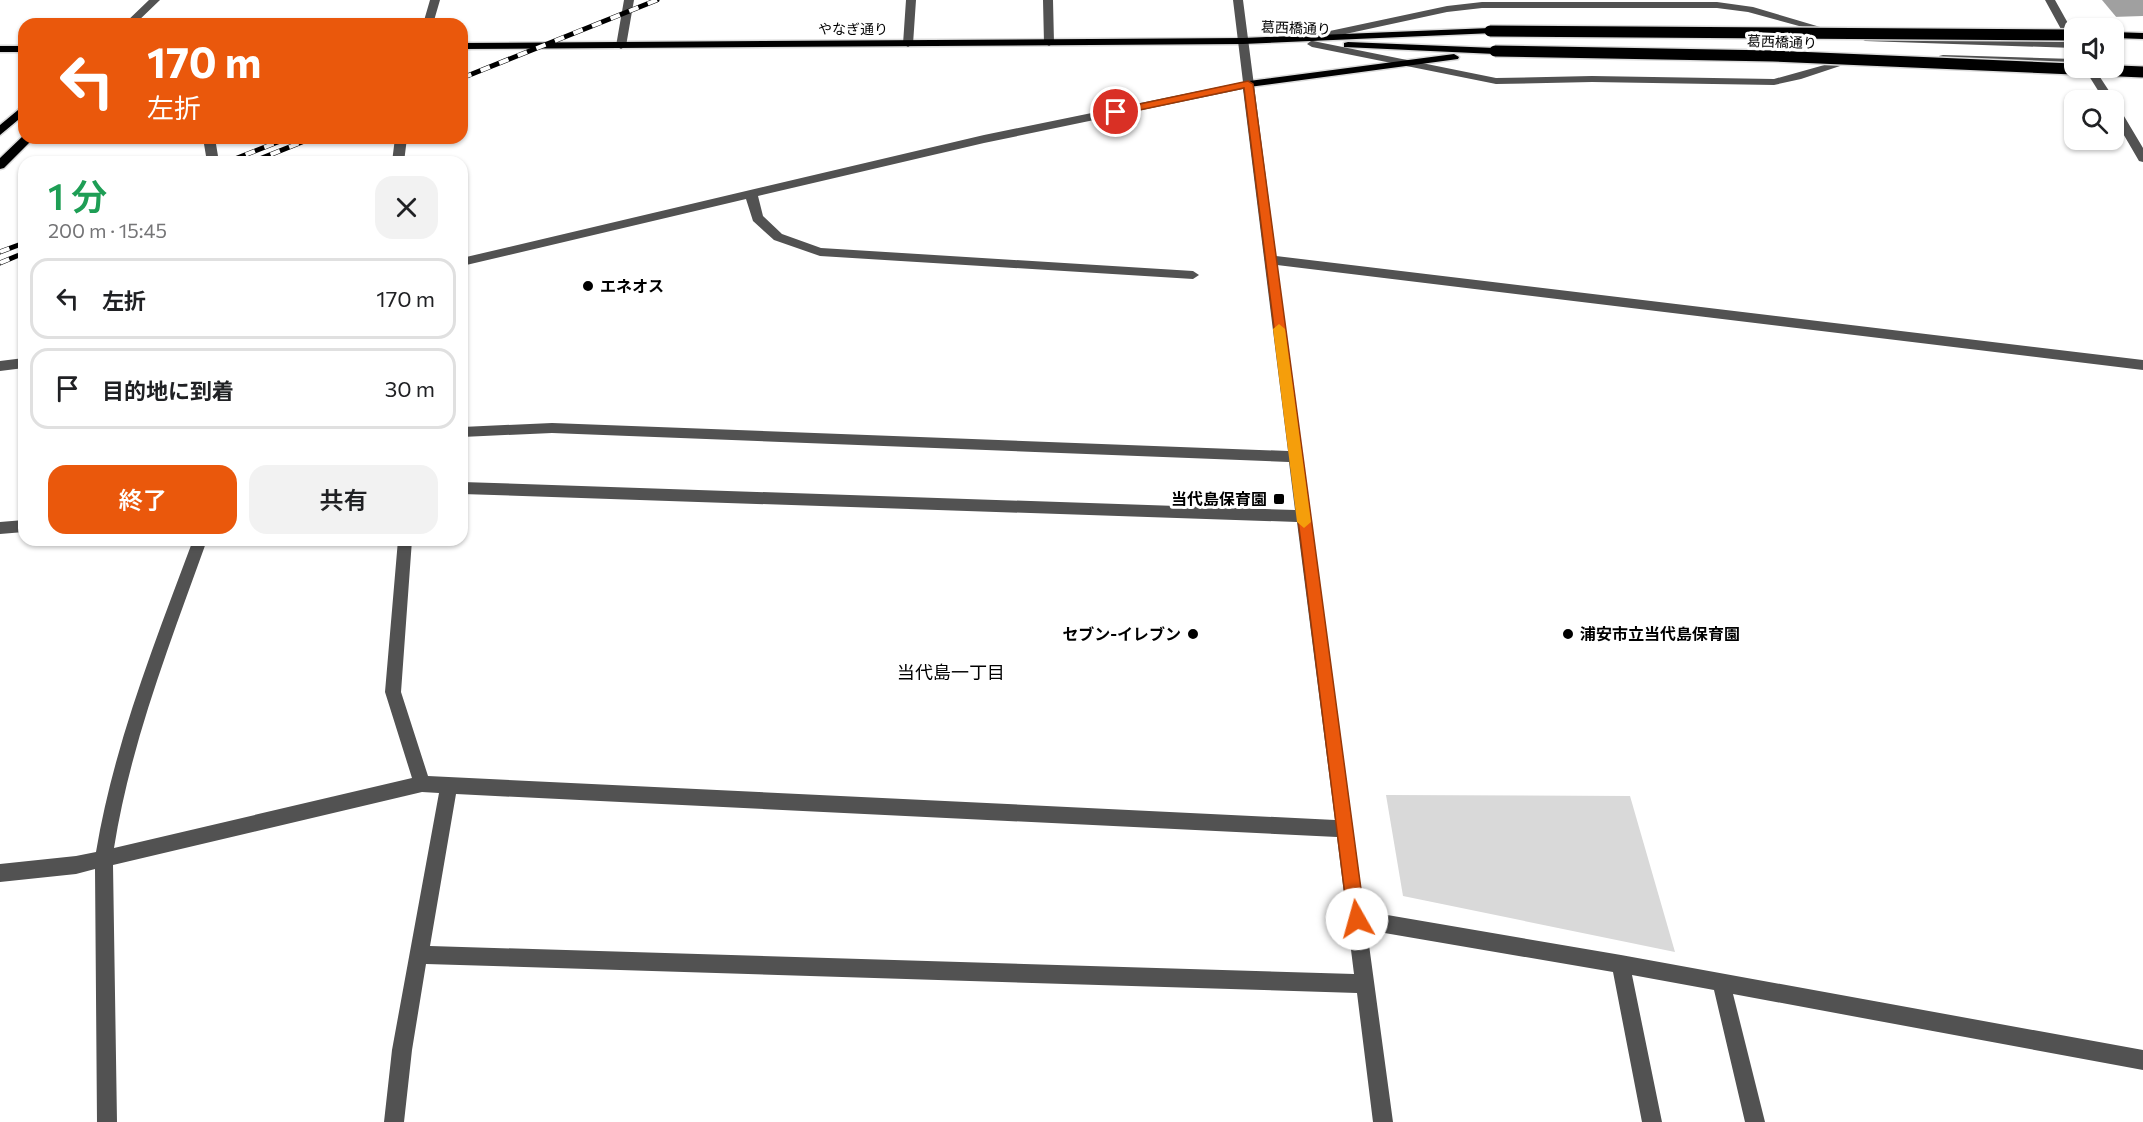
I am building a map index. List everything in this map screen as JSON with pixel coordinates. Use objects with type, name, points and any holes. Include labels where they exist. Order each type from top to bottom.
[{"type":"main road","name":"葛西橋通り","points":[[1312,41],[1490,31],[2064,35]]},
{"type":"main road","points":[[2124,35],[2143,36]]},
{"type":"main road","name":"やなぎ通り","points":[[468,46],[1243,41]]},
{"type":"main road","name":"葛西橋通り","points":[[1243,41],[1312,41],[1495,51],[1773,56],[2143,72]]},
{"type":"main road","points":[[0,49],[18,49]]},
{"type":"main road","points":[[1248,84],[1495,51]]},
{"type":"main road","points":[[0,131],[18,114]]},
{"type":"main road","points":[[0,165],[22,144]]},
{"type":"street","points":[[135,18],[154,0]]},
{"type":"street","points":[[430,18],[435,0]]},
{"type":"street","points":[[621,46],[629,0]]},
{"type":"street","points":[[908,44],[911,0]]},
{"type":"street","points":[[1048,0],[1049,43]]},
{"type":"street","points":[[1238,0],[1383,1122]]},
{"type":"street","points":[[2050,0],[2064,26]]},
{"type":"street","points":[[1312,41],[1447,9],[1482,5],[1718,5],[1749,9],[1819,29],[1876,39],[2064,44]]},
{"type":"street","points":[[1312,41],[1404,63],[1496,81],[1592,79],[1774,82],[1860,58],[1886,56],[2064,62]]},
{"type":"street","points":[[468,261],[984,139],[1248,84]]},
{"type":"street","points":[[2124,126],[2143,158]]},
{"type":"street","points":[[751,194],[757,218],[778,237],[820,252],[1193,275]]},
{"type":"street","points":[[1270,260],[2143,365]]},
{"type":"street","points":[[0,366],[18,364]]},
{"type":"street","points":[[468,432],[552,428],[1296,457]]},
{"type":"street","points":[[468,488],[1303,516]]},
{"type":"street","points":[[0,528],[18,526]]},
{"type":"street","points":[[107,1122],[105,857],[113,800],[126,749],[198,546]]},
{"type":"street","points":[[405,546],[393,692],[422,784]]},
{"type":"street","points":[[0,873],[76,865],[422,784],[1345,829]]},
{"type":"street","points":[[394,1122],[402,1050],[449,785]]},
{"type":"street","points":[[1357,919],[1621,964],[2143,1060]]},
{"type":"street","points":[[420,955],[1365,984]]},
{"type":"street","points":[[1621,964],[1652,1122]]},
{"type":"street","points":[[1721,983],[1755,1122]]},
{"type":"shaded area","points":[[2102,0],[2143,0],[2143,49],[2124,26],[2124,18],[2117,18]]},
{"type":"shaded area","points":[[1386,795],[1630,796],[1675,952],[1403,896]]},
{"type":"pier","points":[[2143,16],[2143,52],[2124,31],[2124,18],[2112,17]]},
{"type":"railway","points":[[468,76],[657,0]]},
{"type":"railway","points":[[242,156],[273,144]]},
{"type":"railway","points":[[267,156],[297,144]]},
{"type":"railway","points":[[0,252],[18,245]]},
{"type":"railway","points":[[0,263],[18,256]]},
{"type":"slow traffic","points":[[1279,329],[1304,522]]},
{"type":"place","name":"エネオス","points":[[588,286]]},
{"type":"place","name":"当代島保育園","points":[[1279,499]]},
{"type":"place","name":"セブン-イレブン","points":[[1193,634]]},
{"type":"place","name":"浦安市立当代島保育園","points":[[1568,634]]},
{"type":"district","name":"当代島一丁目","points":[[951,673]]},
{"type":"route","points":[[1116,112],[1248,84],[1357,919]]}]
